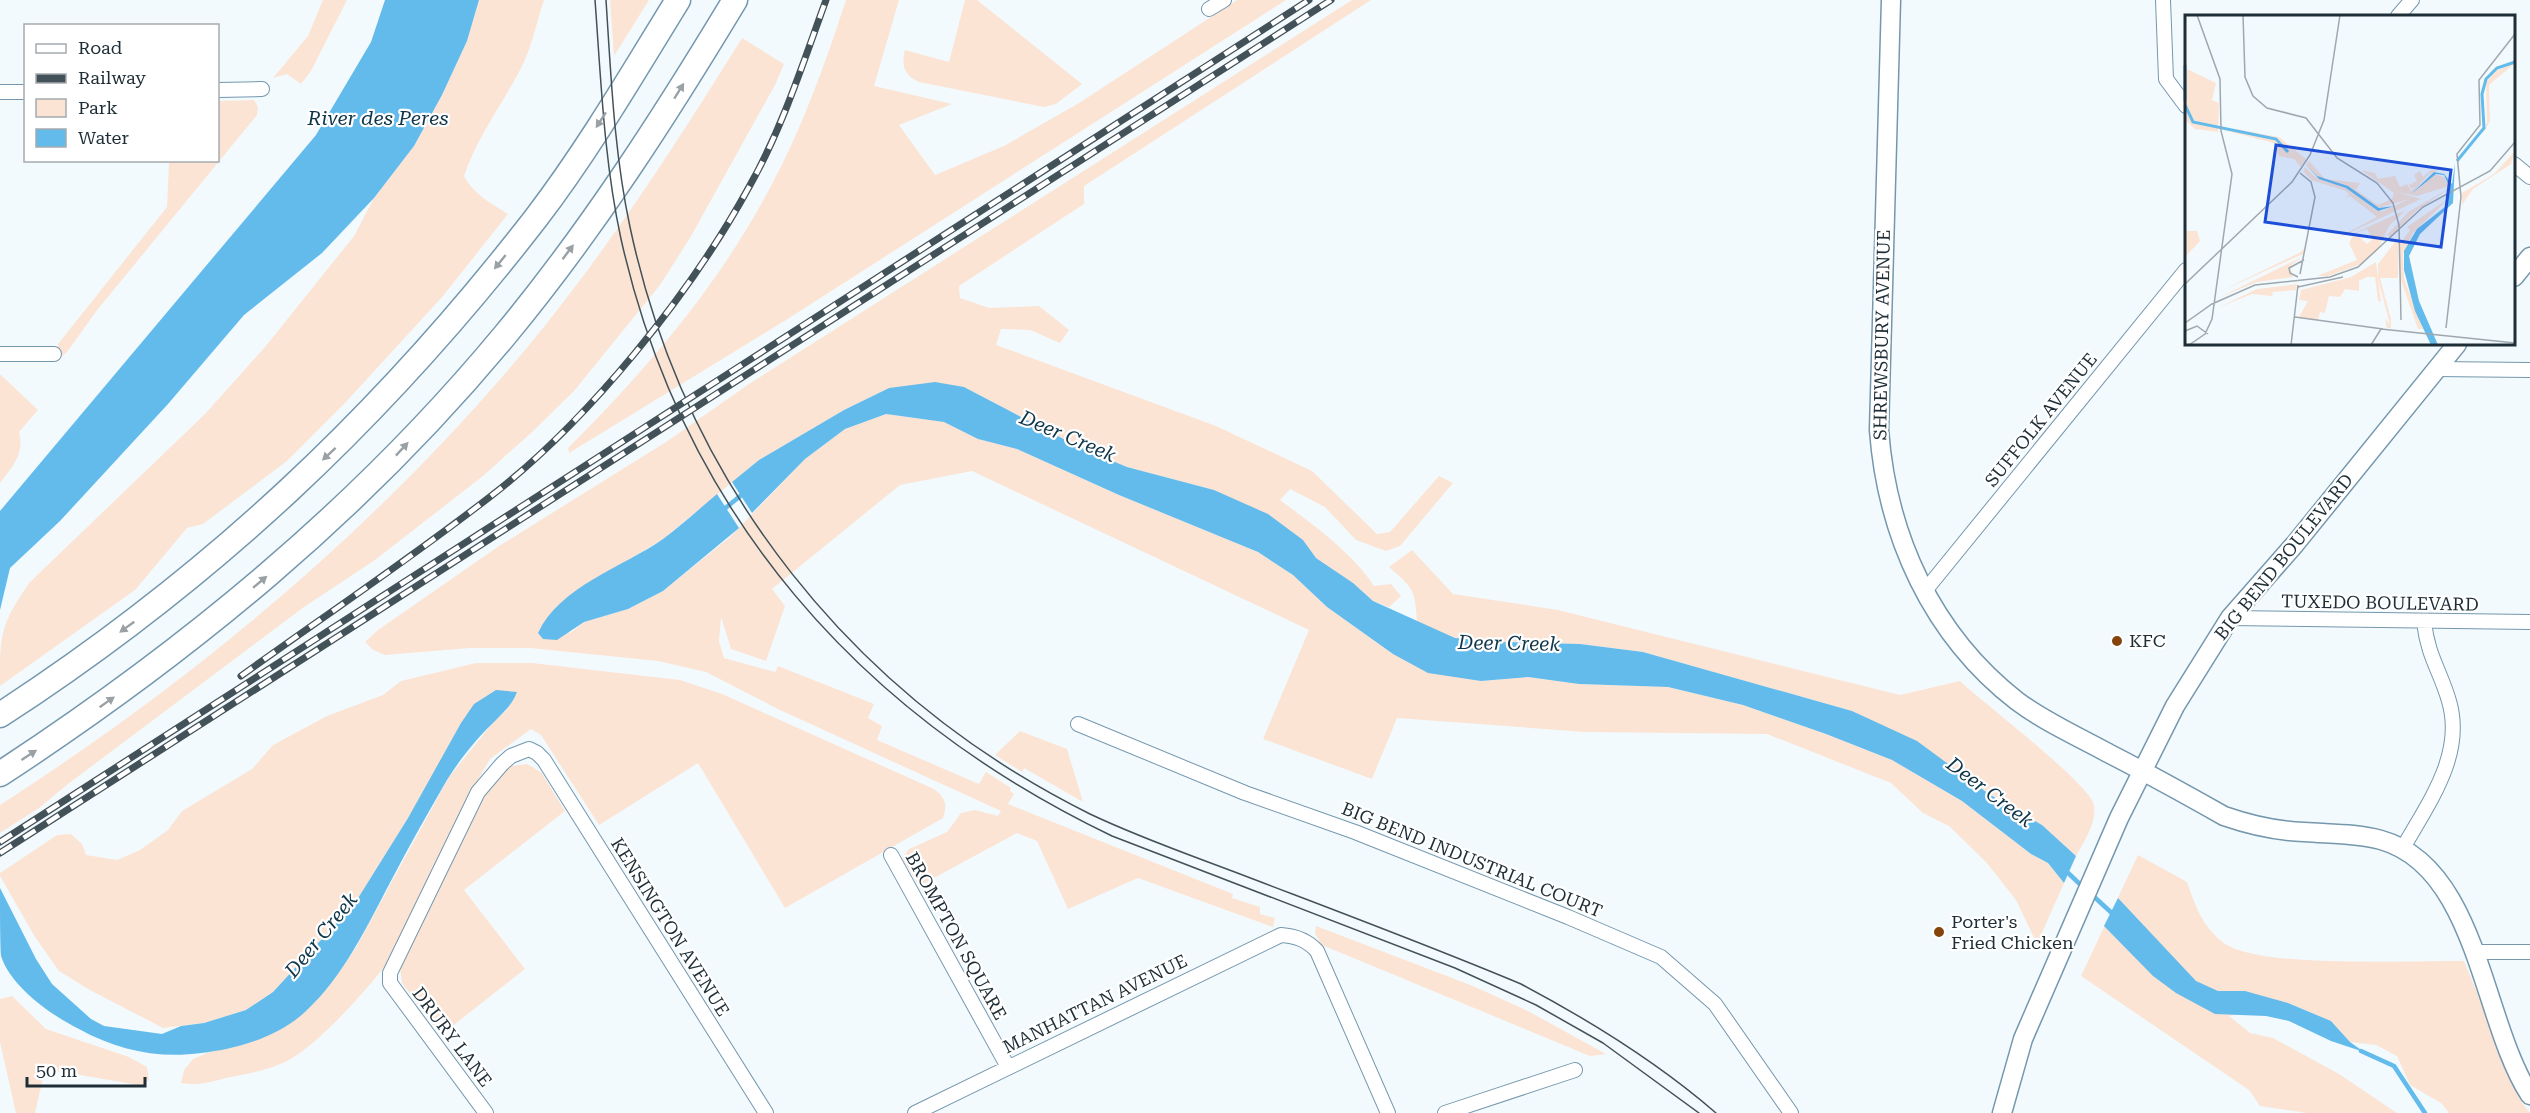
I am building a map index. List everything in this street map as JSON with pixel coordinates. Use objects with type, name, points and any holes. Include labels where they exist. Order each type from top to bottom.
[{"type":"highway","points":[[0,715],[174,592],[283,497],[346,438],[442,332],[537,216],[678,0]]},
{"type":"highway","points":[[0,774],[130,687],[199,634],[329,522],[450,398],[520,315],[642,151],[735,0]]},
{"type":"main road","name":"SHREWSBURY AVENUE","points":[[1891,0],[1879,430],[1886,489],[1895,525],[1908,561],[1945,627],[1965,652],[2016,700],[2055,725],[2224,816],[2253,826],[2363,836],[2403,848]]},
{"type":"main road","points":[[2515,276],[2530,258]]},
{"type":"main road","name":"BIG BEND BOULEVARD","points":[[2002,1113],[2023,1039],[2120,818],[2175,706],[2230,618],[2295,544],[2456,345]]},
{"type":"main road","points":[[2403,848],[2424,864],[2438,879],[2456,910],[2514,1064],[2530,1095]]},
{"type":"main road","points":[[2009,1090],[2015,1113]]},
{"type":"street","points":[[1209,9],[1224,0]]},
{"type":"street","points":[[2163,0],[2166,79],[2185,103]]},
{"type":"street","points":[[2399,15],[2412,0]]},
{"type":"street","points":[[219,90],[262,89]]},
{"type":"street","points":[[0,92],[24,92]]},
{"type":"street","points":[[2515,165],[2530,177]]},
{"type":"street","name":"SUFFOLK AVENUE","points":[[1924,592],[2185,272]]},
{"type":"street","points":[[0,354],[54,354]]},
{"type":"street","points":[[2436,369],[2530,370]]},
{"type":"street","name":"TUXEDO BOULEVARD","points":[[2230,618],[2530,622]]},
{"type":"street","points":[[2403,848],[2445,770],[2453,737],[2449,703],[2427,647],[2424,622]]},
{"type":"street","name":"BIG BEND INDUSTRIAL COURT","points":[[1078,724],[1245,793],[1355,832],[1568,917],[1661,957],[1715,1004],[1791,1113]]},
{"type":"street","name":"DRURY LANE","points":[[486,1113],[390,983],[394,964],[478,792],[489,777],[511,756],[529,749],[544,760]]},
{"type":"street","name":"KENSINGTON AVENUE","points":[[544,760],[766,1113]]},
{"type":"street","name":"BROMPTON SQUARE","points":[[891,855],[1008,1067]]},
{"type":"street","name":"MANHATTAN AVENUE","points":[[915,1113],[1270,939],[1294,936],[1310,943],[1324,962],[1388,1113]]},
{"type":"street","points":[[2473,952],[2530,952]]},
{"type":"street","points":[[1444,1113],[1575,1070]]},
{"type":"green space","points":[[323,0],[347,0],[311,71],[301,84],[287,74],[273,78],[308,36]]},
{"type":"green space","points":[[479,0],[544,0],[524,62],[483,135],[464,176],[477,193],[508,214],[443,296],[345,403],[287,461],[203,524],[187,528],[135,590],[0,686],[0,654],[4,631],[12,610],[29,583],[205,414],[265,347],[354,236],[374,198],[414,146],[442,95],[467,41]]},
{"type":"green space","points":[[610,0],[649,0],[614,56]]},
{"type":"green space","points":[[846,0],[899,0],[874,86],[952,104],[899,125],[935,175],[1004,146],[1079,103],[1237,0],[1286,0],[786,320],[569,453],[568,448],[628,385],[681,322],[706,290],[751,222],[783,163],[803,118]]},
{"type":"green space","points":[[965,0],[977,0],[1082,84],[1056,104],[1044,107],[919,82],[914,79],[905,69],[903,61],[905,50],[949,62]]},
{"type":"green space","points":[[1352,0],[1371,0],[1084,186],[1084,204],[959,286],[960,298],[989,308],[1039,306],[1069,330],[1060,343],[1030,330],[1001,329],[996,345],[1216,426],[1312,471],[1377,534],[1390,532],[1439,476],[1453,483],[1400,546],[1386,551],[1356,540],[1325,507],[1290,489],[1280,500],[1343,550],[1374,586],[1391,584],[1401,596],[1389,607],[1373,601],[1316,558],[1302,540],[1214,490],[1127,467],[1079,447],[964,387],[889,388],[844,410],[759,460],[663,539],[578,590],[569,634],[584,622],[628,609],[663,591],[731,536],[805,459],[845,429],[886,414],[944,422],[978,439],[1017,449],[1119,495],[1258,552],[1293,575],[1327,607],[1393,654],[1481,681],[1528,677],[1579,684],[1668,687],[1743,705],[1892,760],[1962,801],[2031,854],[2048,863],[2064,883],[2037,944],[2016,900],[1986,862],[1949,826],[1923,813],[1891,783],[1767,734],[1585,732],[1397,718],[1372,779],[1263,739],[1309,630],[972,471],[900,485],[772,589],[785,606],[766,661],[731,649],[721,617],[719,641],[724,658],[775,672],[778,666],[874,704],[868,718],[882,726],[877,740],[979,784],[986,772],[1011,788],[1010,791],[1014,794],[1008,804],[1233,894],[1232,898],[1260,907],[1260,914],[1275,918],[1273,927],[1138,878],[1068,909],[1037,841],[1017,833],[919,886],[902,858],[909,849],[947,832],[961,813],[975,810],[998,816],[1001,811],[780,710],[706,672],[658,661],[530,648],[470,648],[385,655],[373,650],[365,642],[378,630],[499,546],[666,442],[749,384]]},
{"type":"green space","points":[[742,38],[784,64],[775,85],[690,238],[660,285],[574,391],[483,476],[375,560],[304,607],[39,808],[0,833],[0,805],[149,702],[221,646],[290,588],[422,464],[484,397],[570,294],[647,186]]},
{"type":"green space","points":[[254,100],[258,107],[257,115],[219,161],[219,101]]},
{"type":"green space","points":[[169,162],[218,162],[98,309],[67,352],[58,360],[58,344],[167,207]]},
{"type":"green space","points":[[0,374],[38,410],[19,432],[19,454],[0,483]]},
{"type":"green space","points":[[1412,550],[1453,594],[1558,610],[1900,695],[1960,681],[2055,762],[2088,794],[2094,805],[2094,818],[2089,832],[2076,856],[2042,825],[1852,711],[1643,652],[1580,644],[1455,638],[1417,622],[1414,596],[1411,590],[1389,567]]},
{"type":"green space","points":[[476,663],[532,663],[680,680],[722,694],[934,789],[944,801],[943,818],[785,908],[698,763],[599,825],[541,735],[531,729],[490,759],[470,793],[385,966],[352,1005],[310,1045],[285,1062],[256,1072],[198,1084],[181,1083],[184,1070],[193,1059],[305,1012],[327,988],[355,949],[449,777],[495,720],[508,709],[461,724],[408,818],[355,903],[273,992],[246,1010],[204,1023],[163,1028],[88,989],[59,971],[35,937],[0,876],[0,873],[57,835],[71,834],[82,844],[86,855],[117,860],[140,850],[168,830],[182,811],[252,769],[273,745],[327,716],[383,695],[401,681]]},
{"type":"green space","points":[[1020,731],[1067,749],[1083,802],[1024,768],[1022,772],[995,755]]},
{"type":"green space","points":[[527,764],[541,772],[565,811],[464,890],[525,969],[441,1035],[402,983],[400,967],[482,798],[502,771],[511,766]]},
{"type":"green space","points":[[2138,855],[2187,882],[2210,930],[2224,943],[2242,951],[2269,957],[2302,960],[2464,961],[2522,1103],[2530,1113],[2449,1113],[2441,1103],[2410,1085],[2397,1056],[2376,1045],[2350,1042],[2331,1021],[2288,1003],[2229,1016],[2250,1033],[2273,1038],[2339,1074],[2397,1113],[2307,1113],[2260,1106],[2249,1090],[2081,976]]},
{"type":"green space","points":[[1316,926],[1473,986],[1528,1011],[1606,1054],[1590,1056],[1322,945],[1315,934]]},
{"type":"green space","points":[[12,996],[46,1029],[129,1057],[147,1067],[149,1079],[144,1086],[45,1069],[35,1113],[16,1113],[0,1042],[0,999]]},
{"type":"water","name":"River des Peres","points":[[385,0],[479,0],[467,41],[442,95],[414,146],[374,198],[322,253],[244,315],[168,404],[60,521],[10,568],[0,610],[0,511],[316,135],[371,42]]},
{"type":"water","points":[[935,382],[964,387],[1079,447],[1127,467],[1214,490],[1268,514],[1303,540],[1316,558],[1353,583],[1373,601],[1455,638],[1580,644],[1643,652],[1852,711],[1917,741],[1989,794],[2042,825],[2076,856],[2064,883],[2048,863],[2031,854],[1962,801],[1892,760],[1743,705],[1668,687],[1579,684],[1528,677],[1481,681],[1428,673],[1393,654],[1327,607],[1293,575],[1258,552],[1119,495],[1017,449],[978,439],[944,422],[886,414],[845,429],[805,459],[752,513],[732,482],[759,460],[844,410],[889,388]]},
{"type":"water","points":[[717,494],[739,528],[663,591],[628,609],[584,622],[557,640],[543,639],[538,633],[561,602],[594,579],[663,539]]},
{"type":"water","points":[[496,690],[517,692],[508,707],[470,748],[447,780],[364,932],[332,983],[305,1012],[270,1035],[243,1045],[185,1055],[138,1051],[93,1036],[56,1016],[33,999],[13,979],[6,967],[1,956],[0,888],[36,959],[52,984],[91,1019],[104,1026],[162,1034],[181,1026],[204,1023],[246,1010],[273,992],[355,903],[408,818],[461,723],[474,704]]},
{"type":"water","points":[[2118,898],[2196,981],[2218,991],[2245,991],[2288,1003],[2331,1021],[2350,1042],[2364,1052],[2331,1041],[2289,1021],[2266,1016],[2215,1014],[2176,993],[2153,976],[2104,926]]},
{"type":"waterway","name":"Deer Creek","points":[[723,510],[744,493]]},
{"type":"waterway","name":"Deer Creek","points":[[2066,871],[2084,888]]},
{"type":"waterway","name":"Deer Creek","points":[[2090,893],[2115,916]]},
{"type":"waterway","name":"Deer Creek","points":[[2361,1051],[2394,1066],[2425,1113]]},
{"type":"tram line","points":[[595,0],[604,120],[615,210],[621,239],[650,339],[688,432],[737,517],[795,596],[862,667],[938,730],[1021,787],[1112,836],[1455,968],[1536,1005],[1603,1043],[1699,1113]]},
{"type":"tram line","points":[[606,0],[620,171],[630,227],[656,322],[692,411],[737,495],[792,573],[855,645],[926,709],[1004,766],[1090,814],[1145,838],[1521,984],[1573,1012],[1622,1043],[1670,1076],[1716,1113]]},
{"type":"railway","points":[[241,676],[491,496],[528,466],[600,394],[667,312],[725,228],[749,187],[782,119],[826,0]]},
{"type":"railway","points":[[0,842],[1309,0]]},
{"type":"railway","points":[[0,853],[1331,0]]},
{"type":"place","name":"KFC","points":[[2117,641]]},
{"type":"place","name":"Porter's Fried Chicken","points":[[1939,932]]}]
